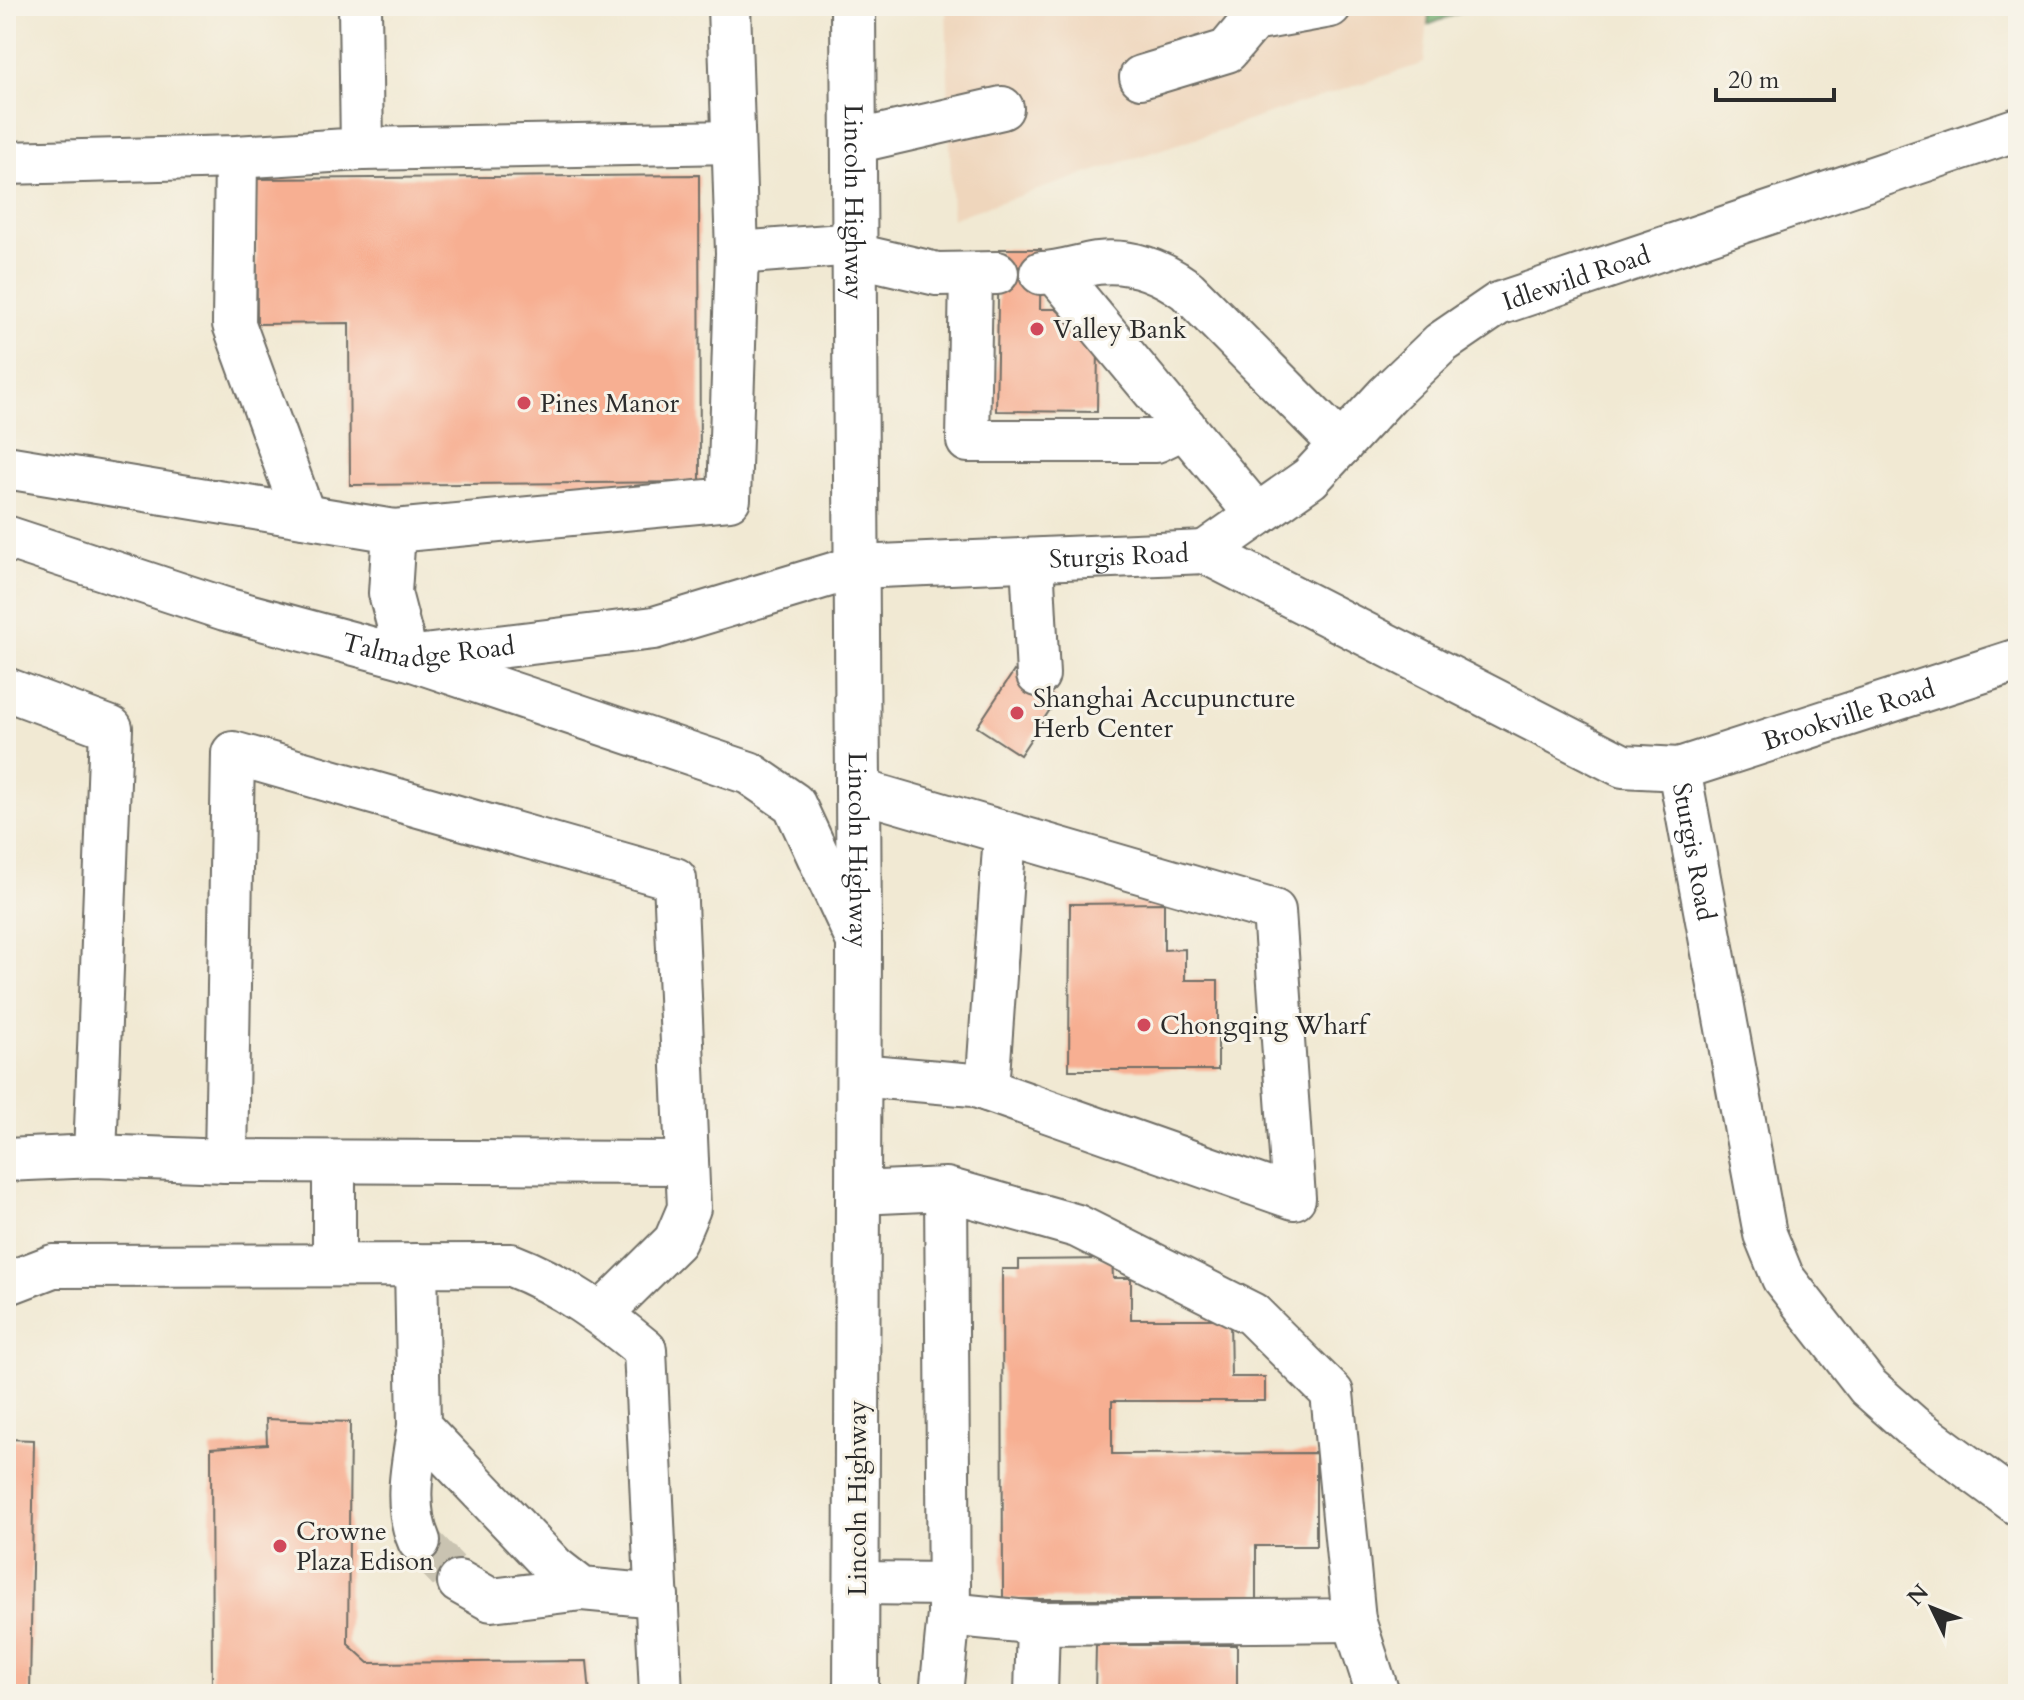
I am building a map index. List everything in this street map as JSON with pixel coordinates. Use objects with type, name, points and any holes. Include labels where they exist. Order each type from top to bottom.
[{"type":"main road","name":"Lincoln Highway","points":[[853,6],[859,944],[856,1694]]},
{"type":"street","points":[[360,6],[362,149]]},
{"type":"street","points":[[6,467],[394,531],[729,499],[737,253],[729,6]]},
{"type":"street","points":[[1141,77],[1227,51],[1253,20],[1330,6]]},
{"type":"street","points":[[854,142],[1002,108]]},
{"type":"street","name":"Idlewild Road","points":[[1205,552],[1310,478],[1441,343],[1498,304],[2018,129]]},
{"type":"street","points":[[6,163],[236,157],[362,149],[733,142]]},
{"type":"street","points":[[236,157],[234,324],[304,516]]},
{"type":"street","points":[[737,253],[855,250],[937,274],[985,273],[968,441],[1156,441],[1185,427]]},
{"type":"street","points":[[1257,515],[1185,427],[1048,273],[1100,263],[1127,263],[1172,279],[1187,290],[1341,445]]},
{"type":"street","points":[[394,531],[390,593],[407,658],[749,773],[794,804],[859,944]]},
{"type":"street","name":"Talmadge Road","points":[[6,537],[225,609],[407,658],[654,628],[856,567]]},
{"type":"street","name":"Sturgis Road","points":[[856,567],[1205,552],[1623,766],[1679,769],[1765,1234],[1783,1278],[1868,1387],[1912,1426],[2018,1504]]},
{"type":"street","points":[[1032,560],[1038,675]]},
{"type":"street","name":"Brookville Road","points":[[1679,769],[2018,660]]},
{"type":"street","points":[[6,689],[111,728],[95,1156]]},
{"type":"street","points":[[226,1161],[233,753],[675,879],[689,1208],[675,1241],[602,1313]]},
{"type":"street","points":[[858,790],[1274,911],[1294,1198],[973,1085],[858,1075]]},
{"type":"street","points":[[987,1090],[1005,834]]},
{"type":"street","points":[[6,1160],[95,1156],[226,1161],[687,1163]]},
{"type":"street","points":[[334,1162],[334,1265]]},
{"type":"street","points":[[941,1694],[949,1599],[946,1189]]},
{"type":"street","points":[[858,1193],[946,1189],[1077,1226],[1252,1314],[1332,1393],[1354,1620],[1378,1694]]},
{"type":"street","points":[[416,1265],[419,1426],[410,1488],[413,1526],[419,1541]]},
{"type":"street","points":[[6,1284],[53,1266],[511,1265],[546,1278],[602,1313],[645,1350],[661,1694]]},
{"type":"street","points":[[419,1426],[555,1568],[582,1589]]},
{"type":"street","points":[[459,1582],[491,1600],[582,1589],[657,1596]]},
{"type":"street","points":[[857,1583],[949,1599],[1038,1623],[1354,1620]]},
{"type":"street","points":[[1036,1694],[1038,1623]]},
{"type":"shaded area","points":[[946,6],[1429,6],[1424,63],[952,218]]},
{"type":"green space","points":[[1430,6],[1477,6],[1428,25]]},
{"type":"building","name":"Pines Manor","points":[[699,175],[700,482],[350,485],[349,323],[257,324],[256,179]]},
{"type":"building","name":"Valley Bank","points":[[999,249],[1041,249],[1040,309],[1056,309],[1098,348],[1097,412],[996,411]]},
{"type":"building","name":"Shanghai Accupuncture Herb Center","points":[[1014,671],[1057,699],[1020,755],[977,727]]},
{"type":"building","name":"Chongqing Wharf","points":[[1164,903],[1164,950],[1185,949],[1185,980],[1218,980],[1218,1070],[1069,1070],[1070,904]]},
{"type":"building","points":[[1112,1259],[1113,1278],[1131,1278],[1131,1319],[1230,1319],[1231,1377],[1265,1377],[1265,1401],[1112,1401],[1112,1454],[1316,1453],[1316,1546],[1256,1546],[1256,1599],[1003,1599],[1002,1269],[1019,1269],[1019,1260]]},
{"type":"building","name":"Crowne Plaza Edison","points":[[266,1419],[350,1422],[348,1644],[369,1663],[587,1661],[590,1694],[212,1694],[211,1448],[267,1444]]},
{"type":"building","points":[[6,1439],[34,1440],[30,1694],[6,1694]]},
{"type":"building","points":[[1096,1645],[1237,1645],[1237,1694],[1095,1694]]},
{"type":"tunnel","points":[[419,1541],[459,1582]]},
{"type":"place","name":"Valley Bank","points":[[1037,329]]},
{"type":"place","name":"Pines Manor","points":[[524,403]]},
{"type":"place","name":"Shanghai Accupuncture Herb Center","points":[[1017,713]]},
{"type":"place","name":"Chongqing Wharf","points":[[1144,1025]]},
{"type":"place","name":"Crowne Plaza Edison","points":[[280,1546]]}]
